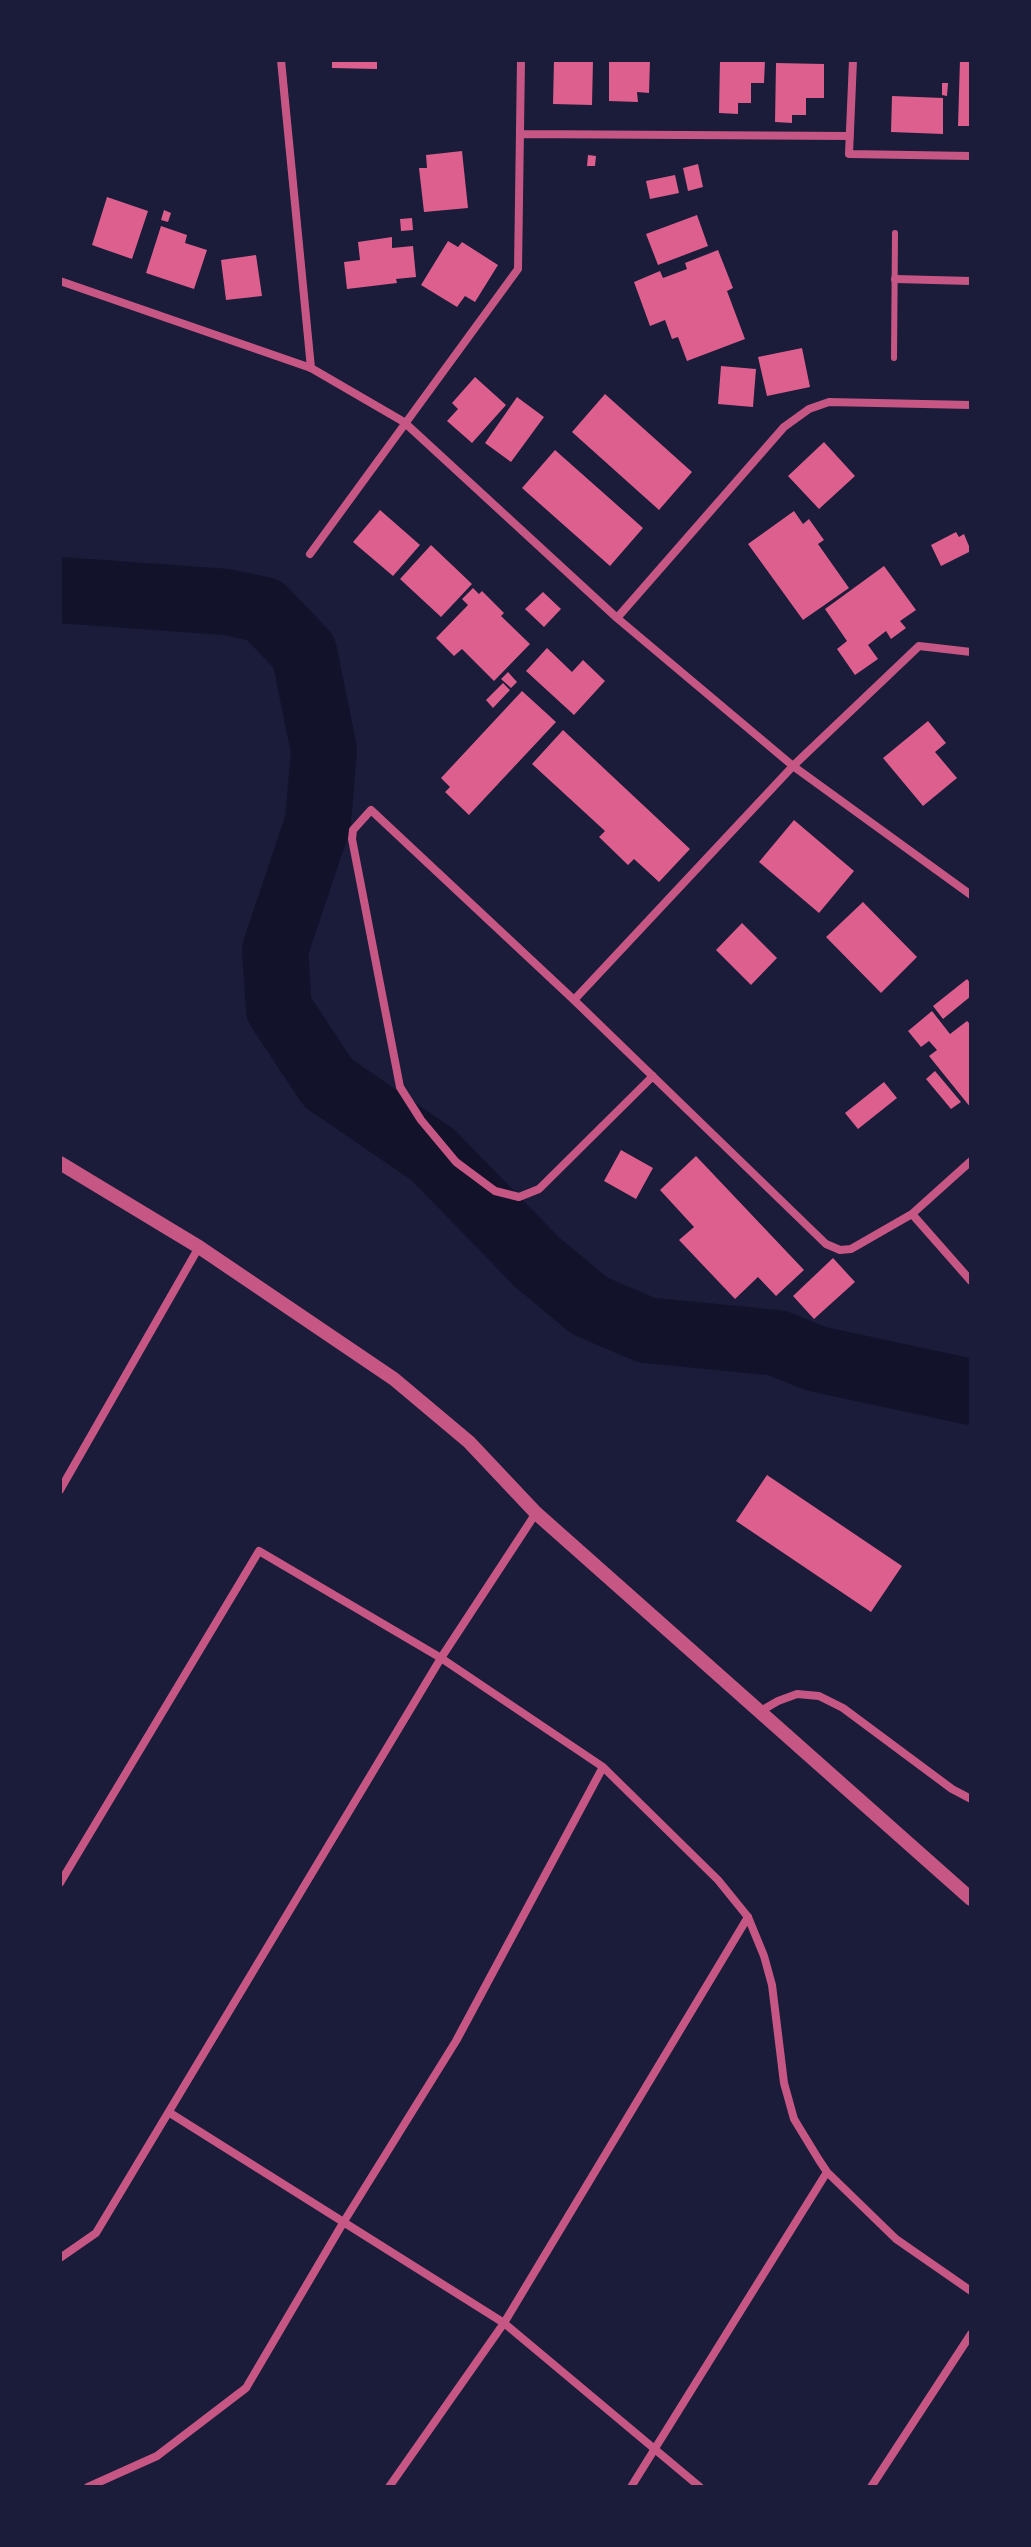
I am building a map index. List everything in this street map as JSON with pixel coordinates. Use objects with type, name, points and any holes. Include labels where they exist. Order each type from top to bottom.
[{"type":"street","points":[[281,60],[311,368]]},
{"type":"street","points":[[310,554],[518,269],[521,60]]},
{"type":"street","points":[[853,60],[849,154],[971,156]]},
{"type":"street","points":[[520,134],[850,136]]},
{"type":"street","points":[[895,279],[971,281]]},
{"type":"street","points":[[60,281],[311,368],[404,422],[617,618],[793,766],[971,895]]},
{"type":"street","points":[[617,618],[784,427],[809,409],[829,402],[971,405]]},
{"type":"street","points":[[574,1000],[793,766],[919,646],[971,652]]},
{"type":"street","points":[[653,1076],[539,1189],[519,1197],[495,1191],[456,1162],[421,1120],[400,1087],[352,839],[353,830],[371,810],[574,1000],[653,1076],[826,1244],[840,1250],[851,1249],[912,1214],[971,1161]]},
{"type":"street","points":[[60,1163],[199,1247],[394,1379],[469,1442],[536,1513],[971,1899]]},
{"type":"street","points":[[912,1214],[971,1281]]},
{"type":"street","points":[[60,1490],[199,1247]]},
{"type":"street","points":[[60,2258],[96,2233],[441,1658],[536,1513]]},
{"type":"street","points":[[60,1883],[259,1551],[441,1658],[603,1767],[694,1854],[748,1917],[772,1985],[784,2083],[794,2119],[827,2172],[896,2239],[971,2291]]},
{"type":"street","points":[[759,1713],[797,1694],[819,1696],[843,1708],[952,1789],[971,1799]]},
{"type":"street","points":[[88,2487],[157,2456],[246,2388],[343,2223],[456,2041],[603,1767]]},
{"type":"street","points":[[389,2487],[504,2323],[748,1917]]},
{"type":"street","points":[[170,2113],[504,2323],[700,2487]]},
{"type":"street","points":[[631,2487],[827,2172]]},
{"type":"street","points":[[871,2487],[971,2334]]},
{"type":"lane","points":[[894,358],[895,233]]},
{"type":"building","points":[[332,60],[377,60],[377,69],[332,68]]},
{"type":"building","points":[[554,60],[593,60],[592,105],[553,104]]},
{"type":"building","points":[[609,60],[650,60],[649,93],[637,92],[638,102],[609,101]]},
{"type":"building","points":[[720,60],[765,60],[764,83],[751,83],[751,103],[738,103],[738,114],[719,113]]},
{"type":"building","points":[[960,60],[971,60],[971,126],[958,126]]},
{"type":"building","points":[[776,63],[824,64],[824,98],[806,98],[806,115],[792,115],[792,123],[775,122]]},
{"type":"building","points":[[942,83],[948,83],[947,96],[942,95]]},
{"type":"building","points":[[892,96],[943,98],[943,134],[891,132]]},
{"type":"building","points":[[462,151],[468,208],[424,212],[419,168],[427,168],[426,155]]},
{"type":"building","points":[[588,155],[596,156],[595,166],[587,166]]},
{"type":"building","points":[[698,164],[703,187],[688,191],[683,168]]},
{"type":"building","points":[[675,175],[679,193],[650,199],[646,181]]},
{"type":"building","points":[[107,197],[148,211],[132,259],[92,245]]},
{"type":"building","points":[[164,210],[171,213],[168,222],[161,220]]},
{"type":"building","points":[[697,215],[708,246],[658,265],[646,234]]},
{"type":"building","points":[[412,218],[413,230],[401,231],[400,219]]},
{"type":"building","points":[[161,226],[187,235],[185,243],[207,250],[194,289],[146,273]]},
{"type":"building","points":[[392,237],[392,248],[413,246],[416,277],[396,279],[397,283],[347,289],[344,262],[360,260],[358,242]]},
{"type":"building","points":[[448,241],[458,247],[462,242],[498,265],[475,302],[465,296],[457,307],[421,285]]},
{"type":"building","points":[[718,250],[733,288],[727,291],[745,339],[687,361],[678,337],[672,339],[665,320],[650,326],[634,282],[660,271],[663,278],[687,269],[685,263]]},
{"type":"building","points":[[256,255],[262,296],[226,300],[221,260]]},
{"type":"building","points":[[802,348],[810,387],[767,396],[758,357]]},
{"type":"building","points":[[721,366],[756,369],[753,407],[718,404]]},
{"type":"building","points":[[475,377],[506,405],[472,443],[447,421],[458,409],[452,403]]},
{"type":"building","points":[[605,394],[692,472],[659,510],[572,432]]},
{"type":"building","points":[[517,397],[544,417],[511,462],[485,443]]},
{"type":"building","points":[[824,442],[855,476],[819,509],[788,476]]},
{"type":"building","points":[[555,450],[643,528],[610,566],[522,488]]},
{"type":"building","points":[[380,510],[420,545],[393,576],[353,542]]},
{"type":"building","points":[[794,511],[803,524],[809,519],[824,540],[818,544],[849,588],[803,620],[748,544]]},
{"type":"building","points":[[956,532],[959,537],[964,534],[971,551],[941,566],[931,545]]},
{"type":"building","points":[[431,545],[472,584],[441,617],[400,579]]},
{"type":"building","points":[[884,566],[916,610],[900,621],[906,628],[891,639],[886,631],[868,645],[878,659],[855,675],[837,649],[847,641],[825,609]]},
{"type":"building","points":[[473,588],[479,594],[482,591],[504,613],[501,616],[530,644],[494,681],[462,649],[454,656],[436,638],[468,605],[462,599]]},
{"type":"building","points":[[543,592],[561,609],[544,627],[525,609]]},
{"type":"building","points":[[547,648],[572,672],[583,660],[605,681],[574,715],[526,671]]},
{"type":"building","points":[[508,672],[517,682],[511,688],[501,679]]},
{"type":"building","points":[[503,683],[510,690],[493,708],[486,700]]},
{"type":"building","points":[[522,691],[556,722],[469,815],[445,792],[450,787],[441,778]]},
{"type":"building","points":[[928,721],[946,743],[935,752],[957,778],[923,806],[883,758]]},
{"type":"building","points":[[563,730],[690,849],[659,882],[634,859],[628,865],[599,837],[605,831],[532,764]]},
{"type":"building","points":[[794,820],[854,871],[819,913],[759,862]]},
{"type":"building","points":[[863,902],[917,957],[881,993],[826,937]]},
{"type":"building","points":[[742,923],[777,958],[751,985],[716,950]]},
{"type":"building","points":[[967,979],[971,984],[971,996],[943,1019],[933,1006]]},
{"type":"building","points":[[932,1011],[950,1034],[967,1021],[971,1025],[971,1108],[929,1056],[937,1050],[929,1041],[921,1047],[908,1031]]},
{"type":"building","points":[[935,1071],[961,1102],[951,1109],[926,1079]]},
{"type":"building","points":[[884,1082],[897,1098],[858,1129],[845,1113]]},
{"type":"building","points":[[621,1150],[653,1168],[636,1199],[604,1181]]},
{"type":"building","points":[[696,1156],[804,1270],[776,1296],[758,1277],[735,1299],[679,1240],[694,1227],[660,1190]]},
{"type":"building","points":[[833,1258],[855,1282],[814,1319],[793,1296]]},
{"type":"building","points":[[767,1475],[902,1566],[871,1612],[736,1521]]},
{"type":"waterway","points":[[60,590],[226,602],[264,610],[304,652],[324,750],[318,822],[275,950],[279,1009],[328,1083],[433,1155],[537,1262],[590,1306],[646,1330],[777,1343],[817,1359],[971,1392]]}]
